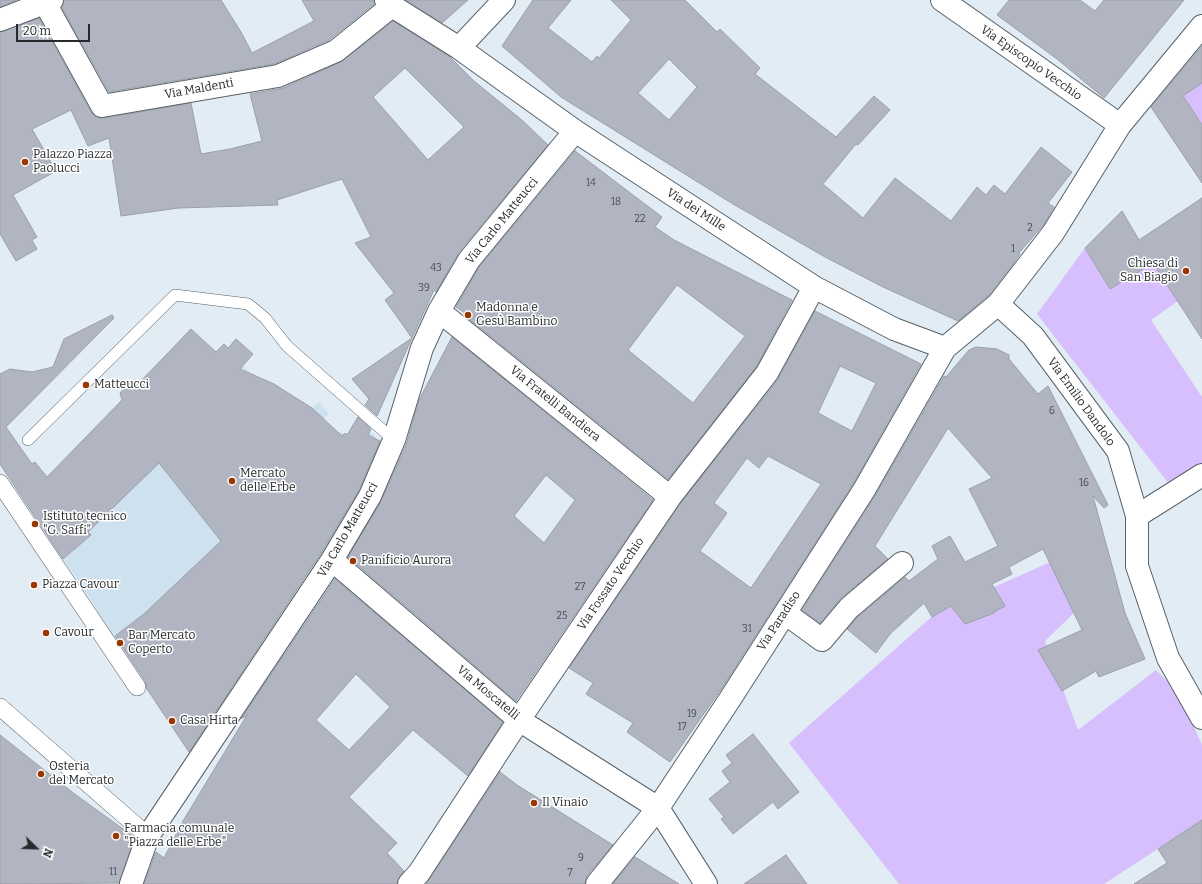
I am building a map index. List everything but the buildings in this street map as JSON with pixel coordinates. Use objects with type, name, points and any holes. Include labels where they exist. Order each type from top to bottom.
[{"type":"street","points":[[459,48],[504,0]]},
{"type":"street","name":"Via Episcopio Vecchio","points":[[942,0],[1120,125]]},
{"type":"street","points":[[0,20],[48,2]]},
{"type":"street","name":"Via Maldenti","points":[[48,2],[102,106],[278,76],[336,51],[389,3]]},
{"type":"street","name":"Via dei Mille","points":[[389,3],[459,48],[575,131],[814,287],[894,329],[945,348]]},
{"type":"street","points":[[945,348],[998,304],[1053,233],[1120,125],[1202,26]]},
{"type":"street","name":"Via Carlo Matteucci","points":[[131,884],[148,836],[332,560],[370,496],[394,440],[422,348],[439,311],[469,260],[575,131]]},
{"type":"street","name":"Via Fossato Vecchio","points":[[409,884],[419,873],[519,720],[670,497],[767,373],[814,287]]},
{"type":"street","name":"Via Emilio Dandolo","points":[[998,304],[1033,336],[1118,451],[1137,516],[1137,566],[1168,658],[1202,718]]},
{"type":"street","name":"Via Fratelli Bandiera","points":[[439,311],[670,497]]},
{"type":"street","name":"Via Paradiso","points":[[597,884],[658,808],[785,613],[864,490],[945,348]]},
{"type":"street","points":[[1137,516],[1202,475]]},
{"type":"street","points":[[0,483],[136,687]]},
{"type":"street","name":"Via Moscatelli","points":[[332,560],[519,720],[658,808]]},
{"type":"street","points":[[785,613],[822,640],[850,608],[902,563]]},
{"type":"street","points":[[0,707],[148,836]]},
{"type":"street","points":[[658,808],[706,884]]},
{"type":"lane","points":[[28,440],[175,295],[248,304],[265,318],[287,346],[394,440]]},
{"type":"shaded area","points":[[1202,83],[1202,125],[1183,96]]},
{"type":"shaded area","points":[[1085,248],[1110,289],[1153,263],[1178,301],[1151,320],[1202,397],[1202,464],[1169,484],[1037,314]]},
{"type":"shaded area","name":"Mercato delle Erbe","points":[[236,339],[253,354],[243,366],[250,373],[275,384],[286,392],[308,416],[311,409],[319,402],[329,414],[321,421],[331,431],[348,434],[354,423],[376,436],[369,447],[380,452],[313,571],[297,555],[155,629],[144,614],[112,637],[83,587],[63,560],[91,535],[73,510]]},
{"type":"shaded area","points":[[1055,560],[1076,611],[1045,641],[1078,730],[1156,670],[1178,692],[1202,745],[1202,820],[1104,884],[899,884],[789,743],[936,613]]},
{"type":"place","name":"Palazzo Piazza Paolucci","points":[[25,162]]},
{"type":"place","name":"Chiesa di San Biagio","points":[[1186,271]]},
{"type":"place","name":"Madonna e Gesù Bambino","points":[[468,315]]},
{"type":"place","name":"Matteucci","points":[[86,385]]},
{"type":"place","name":"Mercato delle Erbe","points":[[232,481]]},
{"type":"place","name":"Istituto tecnico \"G. Saffi\"","points":[[35,524]]},
{"type":"place","name":"Panificio Aurora","points":[[353,561]]},
{"type":"place","name":"Piazza Cavour","points":[[34,585]]},
{"type":"place","name":"Cavour","points":[[46,633]]},
{"type":"place","name":"Bar Mercato Coperto","points":[[120,643]]},
{"type":"place","name":"Casa Hirta","points":[[172,721]]},
{"type":"place","name":"Osteria del Mercato","points":[[41,774]]},
{"type":"place","name":"Il Vinaio","points":[[534,803]]},
{"type":"place","name":"Farmacia comunale \"Piazza delle Erbe\"","points":[[116,836]]}]
